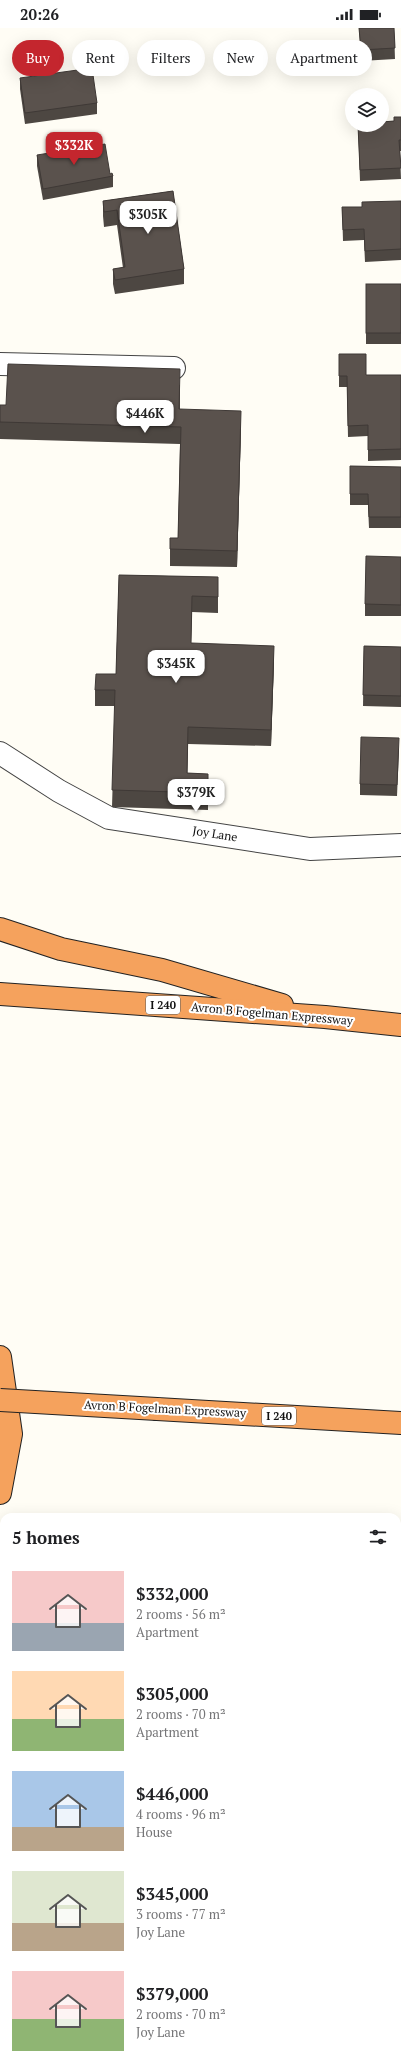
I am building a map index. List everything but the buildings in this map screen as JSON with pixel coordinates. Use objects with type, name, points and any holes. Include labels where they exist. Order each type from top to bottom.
[{"type":"highway","points":[[0,930],[61,949],[162,970],[325,1017]]},
{"type":"highway","name":"Avron B Fogelman Expressway","points":[[0,994],[325,1017],[401,1025]]},
{"type":"highway","points":[[0,1357],[11,1434],[0,1493]]},
{"type":"highway","name":"Avron B Fogelman Expressway","points":[[0,1400],[401,1423]]},
{"type":"street","points":[[0,364],[174,368]]},
{"type":"street","name":"Joy Lane","points":[[0,753],[59,791],[109,818],[310,849],[401,845]]}]
